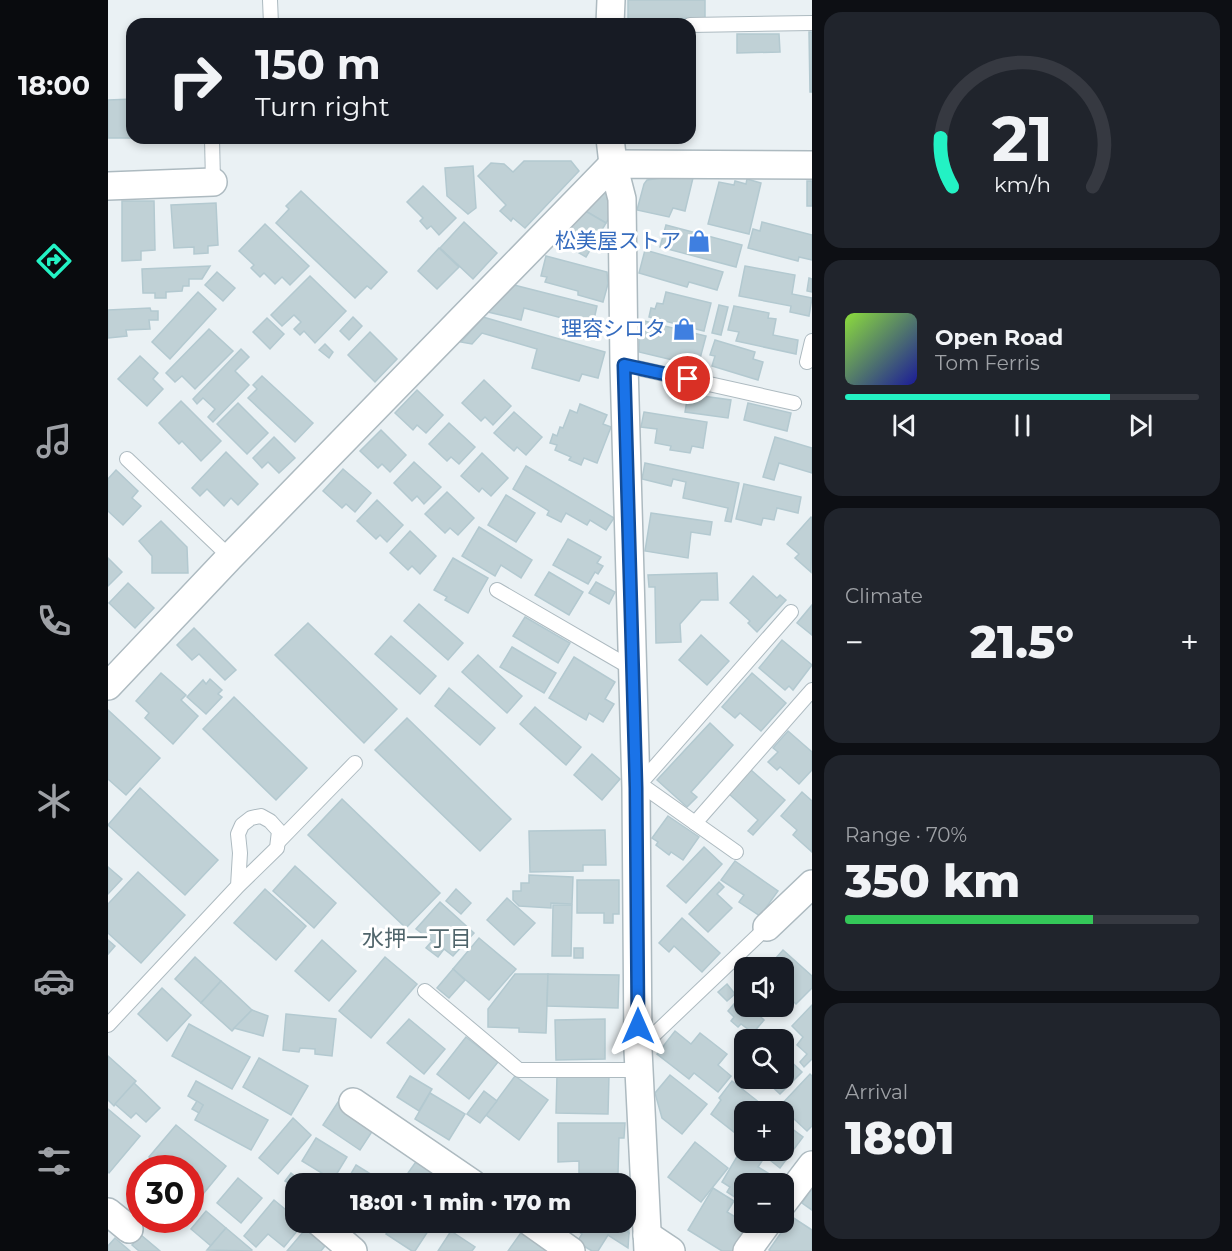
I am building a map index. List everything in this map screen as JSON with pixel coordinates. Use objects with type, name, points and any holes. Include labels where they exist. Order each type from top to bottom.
[{"type":"street","points":[[610,18],[611,0]]},
{"type":"street","points":[[612,151],[812,165]]},
{"type":"street","points":[[612,151],[622,199],[624,365],[638,786],[639,1060],[647,1243],[671,1251]]},
{"type":"street","points":[[111,676],[230,557],[612,151]]},
{"type":"street","points":[[108,186],[213,182]]},
{"type":"street","points":[[767,927],[812,884]]},
{"type":"street","points":[[353,1102],[456,1173]]},
{"type":"street","points":[[794,1189],[812,1165]]},
{"type":"street","points":[[108,1212],[126,1227]]},
{"type":"street","points":[[332,1233],[353,1251]]},
{"type":"street","points":[[546,1233],[571,1251]]},
{"type":"street","points":[[747,1251],[760,1233]]},
{"type":"lane","points":[[270,0],[271,18]]},
{"type":"lane","points":[[696,25],[812,23]]},
{"type":"lane","points":[[212,144],[213,182]]},
{"type":"lane","points":[[807,362],[812,341]]},
{"type":"lane","points":[[624,365],[794,403]]},
{"type":"lane","points":[[127,459],[230,557]]},
{"type":"lane","points":[[497,591],[633,669]]},
{"type":"lane","points":[[736,852],[638,786],[791,612]]},
{"type":"lane","points":[[695,823],[812,690]]},
{"type":"lane","points":[[279,841],[355,763]]},
{"type":"lane","points":[[108,1025],[238,885],[277,848],[279,831],[270,820],[261,816],[250,818],[242,825],[238,834],[240,853],[238,885]]},
{"type":"lane","points":[[425,991],[519,1070],[639,1060],[767,927]]},
{"type":"building","points":[[628,0],[705,0],[705,18],[628,18]]},
{"type":"building","points":[[809,32],[812,32],[812,92],[810,92]]},
{"type":"building","points":[[737,34],[779,34],[780,52],[737,53]]},
{"type":"building","points":[[126,99],[126,138],[108,138],[108,100]]},
{"type":"building","points":[[524,161],[571,161],[579,171],[525,228],[513,218],[511,221],[500,211],[506,205],[478,176],[491,163],[504,164],[513,172]]},
{"type":"building","points":[[473,166],[476,208],[468,214],[447,196],[445,168]]},
{"type":"building","points":[[675,176],[693,178],[685,211],[673,208],[669,217],[637,210],[647,180]]},
{"type":"building","points":[[747,179],[761,183],[749,234],[708,224],[719,182],[734,185],[735,181],[746,184]]},
{"type":"building","points":[[807,181],[812,181],[812,206],[807,206]]},
{"type":"building","points":[[423,186],[456,218],[439,235],[431,226],[427,229],[420,221],[423,218],[407,202]]},
{"type":"building","points":[[608,189],[610,217],[606,223],[582,209]]},
{"type":"building","points":[[301,191],[387,272],[371,289],[367,286],[355,298],[276,223],[289,209],[286,206]]},
{"type":"building","points":[[122,201],[154,201],[155,250],[141,251],[141,260],[122,261]]},
{"type":"building","points":[[216,203],[218,245],[208,246],[208,253],[194,254],[194,247],[174,248],[171,205]]},
{"type":"building","points":[[582,209],[606,223],[586,257],[562,243]]},
{"type":"building","points":[[464,222],[497,253],[473,279],[440,248]]},
{"type":"building","points":[[762,222],[812,235],[812,260],[799,257],[798,261],[748,248],[753,229],[760,231]]},
{"type":"building","points":[[265,224],[309,266],[290,285],[282,277],[275,284],[264,273],[260,277],[251,268],[254,265],[239,251]]},
{"type":"building","points":[[666,225],[742,245],[736,267],[660,247]]},
{"type":"building","points":[[439,248],[459,267],[437,289],[418,271]]},
{"type":"building","points":[[645,250],[723,272],[717,290],[689,282],[687,287],[639,273]]},
{"type":"building","points":[[546,256],[607,272],[608,284],[603,302],[578,295],[578,291],[545,282],[547,277],[541,276]]},
{"type":"building","points":[[210,266],[202,279],[189,279],[189,286],[183,286],[182,291],[166,292],[166,298],[155,298],[155,293],[143,293],[142,269]]},
{"type":"building","points":[[745,266],[795,275],[792,294],[812,298],[809,316],[790,312],[791,306],[739,296]]},
{"type":"building","points":[[217,272],[235,288],[223,301],[205,285]]},
{"type":"building","points":[[310,276],[346,311],[315,343],[304,331],[300,335],[294,329],[301,322],[294,315],[282,326],[271,315]]},
{"type":"building","points":[[809,278],[812,279],[812,292],[807,291]]},
{"type":"building","points":[[514,285],[597,306],[591,333],[562,326],[562,318],[524,308],[521,320],[488,312]]},
{"type":"building","points":[[198,292],[216,309],[170,359],[152,342]]},
{"type":"building","points":[[666,292],[711,303],[704,331],[649,317],[651,308],[655,309],[657,303],[663,304]]},
{"type":"building","points":[[719,305],[728,307],[721,335],[712,333]]},
{"type":"building","points":[[734,306],[769,313],[768,318],[776,319],[773,335],[798,340],[796,354],[736,341],[739,332],[728,330]]},
{"type":"building","points":[[150,308],[151,311],[158,311],[158,320],[149,320],[150,329],[126,330],[127,336],[108,338],[108,310]]},
{"type":"building","points":[[353,317],[362,326],[349,340],[340,331]]},
{"type":"building","points":[[483,317],[605,352],[598,378],[582,374],[579,381],[532,368],[537,349],[482,333],[472,344],[461,342]]},
{"type":"building","points":[[267,318],[284,334],[270,349],[253,332]]},
{"type":"building","points":[[640,320],[706,336],[698,366],[639,352]]},
{"type":"building","points":[[209,329],[233,351],[195,389],[182,376],[175,382],[166,373]]},
{"type":"building","points":[[370,332],[397,359],[375,382],[348,355]]},
{"type":"building","points":[[715,340],[755,352],[753,359],[763,362],[758,380],[712,366],[715,356],[710,355]]},
{"type":"building","points":[[325,344],[333,352],[329,358],[319,350]]},
{"type":"building","points":[[241,349],[249,357],[235,371],[249,385],[213,422],[208,417],[215,409],[203,398],[197,404],[193,399]]},
{"type":"building","points":[[140,356],[158,373],[153,379],[163,389],[147,406],[118,379]]},
{"type":"building","points":[[262,376],[313,423],[295,442],[248,398],[257,389],[253,385]]},
{"type":"building","points":[[484,380],[511,406],[493,425],[485,417],[481,421],[462,403]]},
{"type":"building","points":[[417,390],[443,415],[426,433],[417,425],[413,430],[395,413]]},
{"type":"building","points":[[688,394],[731,400],[728,418],[685,412]]},
{"type":"building","points":[[181,401],[221,441],[201,461],[182,441],[179,444],[159,423]]},
{"type":"building","points":[[238,403],[268,433],[247,454],[217,424]]},
{"type":"building","points":[[748,403],[791,413],[787,431],[744,420]]},
{"type":"building","points":[[580,404],[607,415],[603,424],[611,427],[597,463],[584,458],[581,465],[569,460],[571,457],[555,450],[557,445],[550,443],[553,434],[557,436],[560,427],[563,428],[570,410],[577,413]]},
{"type":"building","points":[[514,412],[542,437],[526,455],[517,447],[514,451],[494,433]]},
{"type":"building","points":[[644,412],[707,422],[703,448],[692,446],[690,453],[670,450],[671,446],[655,443],[657,429],[641,427]]},
{"type":"building","points":[[449,423],[475,447],[459,464],[451,457],[447,461],[429,444]]},
{"type":"building","points":[[381,430],[406,455],[390,472],[382,464],[378,468],[360,451]]},
{"type":"building","points":[[274,437],[295,458],[279,473],[268,462],[262,468],[253,458]]},
{"type":"building","points":[[775,437],[812,448],[812,473],[779,463],[774,480],[763,477]]},
{"type":"building","points":[[226,452],[258,484],[238,505],[231,498],[224,506],[207,489],[200,496],[192,488]]},
{"type":"building","points":[[482,453],[508,478],[491,496],[482,488],[479,492],[461,476]]},
{"type":"building","points":[[414,462],[441,487],[424,504],[417,496],[412,501],[394,483]]},
{"type":"building","points":[[645,463],[739,483],[731,522],[725,521],[728,508],[683,498],[686,482],[673,479],[671,486],[642,479]]},
{"type":"building","points":[[526,466],[614,518],[606,530],[590,520],[587,525],[566,513],[561,522],[547,515],[549,511],[513,489]]},
{"type":"building","points":[[343,469],[371,493],[355,512],[346,504],[342,508],[323,491]]},
{"type":"building","points":[[116,470],[138,491],[132,498],[141,506],[123,525],[108,511],[108,479]]},
{"type":"building","points":[[744,484],[801,497],[798,513],[777,508],[774,520],[763,518],[761,525],[736,519]]},
{"type":"building","points":[[447,492],[474,518],[458,535],[450,528],[445,533],[425,514]]},
{"type":"building","points":[[506,495],[535,513],[516,542],[488,525]]},
{"type":"building","points":[[377,500],[403,525],[387,542],[380,535],[376,539],[357,521]]},
{"type":"building","points":[[651,513],[712,522],[710,535],[691,532],[688,558],[645,551]]},
{"type":"building","points":[[811,517],[811,572],[795,558],[799,554],[787,544]]},
{"type":"building","points":[[161,521],[187,547],[188,573],[152,573],[152,556],[139,541]]},
{"type":"building","points":[[479,527],[532,560],[521,578],[501,565],[495,576],[462,556]]},
{"type":"building","points":[[410,531],[436,556],[420,574],[412,566],[408,570],[390,553]]},
{"type":"building","points":[[568,539],[601,557],[597,563],[603,566],[598,574],[595,572],[588,584],[553,565]]},
{"type":"building","points":[[108,558],[122,572],[108,586]]},
{"type":"building","points":[[453,558],[488,578],[468,613],[445,600],[447,597],[434,590]]},
{"type":"building","points":[[549,572],[583,592],[569,615],[535,595]]},
{"type":"building","points":[[717,573],[718,600],[701,600],[680,624],[681,642],[656,643],[655,587],[649,587],[648,575]]},
{"type":"building","points":[[753,576],[777,598],[780,595],[786,600],[757,632],[748,623],[750,621],[730,603]]},
{"type":"building","points":[[596,582],[615,592],[609,604],[589,593]]},
{"type":"building","points":[[128,583],[154,608],[135,628],[109,603]]},
{"type":"building","points":[[419,604],[463,643],[448,660],[404,621]]},
{"type":"building","points":[[812,605],[812,635],[797,623]]},
{"type":"building","points":[[525,617],[570,643],[558,663],[513,636]]},
{"type":"building","points":[[308,623],[397,709],[364,743],[275,655]]},
{"type":"building","points":[[194,628],[236,670],[225,680],[199,654],[192,660],[177,645]]},
{"type":"building","points":[[701,635],[729,661],[707,685],[679,660]]},
{"type":"building","points":[[391,636],[436,676],[420,694],[375,654]]},
{"type":"building","points":[[782,640],[812,665],[793,690],[789,686],[785,690],[759,668]]},
{"type":"building","points":[[512,647],[556,673],[544,693],[500,667]]},
{"type":"building","points":[[478,655],[522,696],[507,713],[462,672]]},
{"type":"building","points":[[574,657],[615,682],[605,699],[614,704],[603,722],[589,713],[586,720],[549,698]]},
{"type":"building","points":[[161,673],[186,695],[181,700],[198,716],[173,744],[145,718],[149,713],[136,701]]},
{"type":"building","points":[[752,673],[786,703],[761,731],[740,713],[735,718],[722,707]]},
{"type":"building","points":[[210,679],[222,690],[218,694],[222,697],[206,714],[187,697],[203,680],[206,684]]},
{"type":"building","points":[[449,688],[495,728],[480,745],[435,706]]},
{"type":"building","points":[[234,697],[307,768],[276,800],[203,729]]},
{"type":"building","points":[[535,707],[581,747],[566,765],[520,724]]},
{"type":"building","points":[[108,710],[160,758],[126,795],[108,779]]},
{"type":"building","points":[[407,718],[511,819],[480,851],[375,750]]},
{"type":"building","points":[[710,723],[733,745],[691,792],[697,797],[687,807],[657,780]]},
{"type":"building","points":[[788,731],[812,752],[812,770],[799,784],[780,767],[777,770],[768,762],[778,752],[773,748]]},
{"type":"building","points":[[592,754],[620,779],[602,800],[574,775]]},
{"type":"building","points":[[751,770],[785,800],[753,835],[748,831],[758,820],[729,794]]},
{"type":"building","points":[[140,788],[218,860],[185,895],[108,825]]},
{"type":"building","points":[[802,792],[812,801],[812,852],[793,835],[797,830],[781,816]]},
{"type":"building","points":[[342,799],[440,893],[406,928],[308,835]]},
{"type":"building","points":[[668,816],[699,837],[683,860],[671,852],[669,855],[656,845],[658,842],[652,838]]},
{"type":"building","points":[[605,830],[606,865],[583,865],[583,871],[530,872],[529,831]]},
{"type":"building","points":[[704,847],[722,864],[686,903],[667,886]]},
{"type":"building","points":[[735,861],[778,891],[760,916],[739,902],[744,895],[721,880]]},
{"type":"building","points":[[295,866],[336,903],[314,928],[273,891]]},
{"type":"building","points":[[108,867],[122,879],[108,894]]},
{"type":"building","points":[[138,872],[185,915],[141,963],[108,933],[108,904]]},
{"type":"building","points":[[529,875],[573,877],[572,904],[551,903],[551,908],[519,906],[513,900],[513,891],[521,891],[521,883],[529,883]]},
{"type":"building","points":[[577,880],[619,880],[619,914],[613,914],[613,923],[604,923],[604,913],[577,913]]},
{"type":"building","points":[[719,882],[724,887],[717,894],[732,908],[708,932],[689,914]]},
{"type":"building","points":[[265,889],[306,926],[276,960],[234,923]]},
{"type":"building","points":[[456,889],[471,903],[461,914],[446,901]]},
{"type":"building","points":[[507,898],[535,923],[514,945],[487,920]]},
{"type":"building","points":[[440,902],[474,933],[453,956],[444,949],[438,957],[426,948],[432,941],[416,929]]},
{"type":"building","points":[[553,905],[572,905],[571,956],[552,956]]},
{"type":"building","points":[[682,918],[720,953],[702,972],[674,946],[669,952],[659,943]]},
{"type":"building","points":[[479,938],[516,969],[489,1000],[453,969]]},
{"type":"building","points":[[108,940],[115,946],[108,954]]},
{"type":"building","points":[[322,940],[356,971],[329,1001],[295,971]]},
{"type":"building","points":[[574,948],[583,948],[583,958],[574,958]]},
{"type":"building","points":[[783,950],[791,957],[777,957]]},
{"type":"building","points":[[195,957],[221,981],[201,1003],[175,979]]},
{"type":"building","points":[[385,957],[417,984],[371,1038],[339,1011]]},
{"type":"building","points":[[794,960],[812,976],[812,988],[796,1004],[794,1002]]},
{"type":"building","points":[[453,969],[465,980],[449,998],[437,988]]},
{"type":"building","points":[[515,974],[548,974],[546,1033],[519,1032],[519,1028],[488,1027],[488,1009]]},
{"type":"building","points":[[548,974],[619,975],[618,1008],[547,1006]]},
{"type":"building","points":[[221,981],[252,1010],[232,1031],[201,1003]]},
{"type":"building","points":[[727,984],[734,995],[727,1001],[718,992]]},
{"type":"building","points":[[162,988],[191,1015],[167,1041],[138,1014]]},
{"type":"building","points":[[734,1004],[734,1017],[728,1011]]},
{"type":"building","points":[[812,1005],[812,1059],[804,1067],[800,1062],[807,1054],[797,1045],[803,1037],[792,1026]]},
{"type":"building","points":[[252,1010],[268,1016],[263,1036],[234,1028]]},
{"type":"building","points":[[286,1014],[336,1019],[332,1056],[315,1054],[315,1049],[300,1048],[299,1052],[283,1050]]},
{"type":"building","points":[[734,1017],[761,1017],[764,1020],[756,1029],[748,1029],[741,1024],[738,1027],[731,1021]]},
{"type":"building","points":[[409,1019],[445,1049],[424,1074],[387,1043]]},
{"type":"building","points":[[605,1019],[605,1059],[556,1060],[555,1020]]},
{"type":"building","points":[[189,1024],[250,1057],[232,1089],[172,1056]]},
{"type":"building","points":[[675,1031],[691,1044],[700,1033],[727,1054],[718,1065],[731,1076],[718,1092],[694,1073],[689,1079],[657,1054]]},
{"type":"building","points":[[466,1037],[498,1062],[469,1099],[437,1074]]},
{"type":"building","points":[[108,1056],[136,1081],[114,1106],[108,1100]]},
{"type":"building","points":[[259,1058],[308,1086],[291,1115],[243,1087]]},
{"type":"building","points":[[794,1064],[802,1072],[794,1080]]},
{"type":"building","points":[[810,1074],[812,1076],[812,1126],[807,1131],[794,1119],[794,1101],[785,1101]]},
{"type":"building","points":[[557,1075],[609,1076],[608,1114],[556,1113]]},
{"type":"building","points":[[670,1075],[707,1104],[682,1134],[662,1118],[655,1093]]},
{"type":"building","points":[[410,1076],[432,1089],[419,1111],[397,1097]]},
{"type":"building","points":[[515,1076],[548,1100],[519,1140],[486,1115]]},
{"type":"building","points":[[196,1081],[268,1120],[251,1150],[195,1120],[203,1105],[188,1096]]},
{"type":"building","points":[[732,1081],[734,1089],[742,1089],[758,1101],[734,1101],[734,1132],[711,1114],[721,1100],[719,1098]]},
{"type":"building","points":[[134,1083],[160,1108],[146,1122],[136,1113],[131,1118],[115,1104]]},
{"type":"building","points":[[775,1089],[785,1089],[780,1094]]},
{"type":"building","points":[[484,1091],[497,1101],[480,1123],[467,1114]]},
{"type":"building","points":[[430,1093],[465,1114],[449,1140],[415,1119]]},
{"type":"building","points":[[340,1099],[377,1124],[360,1150],[323,1125]]},
{"type":"building","points":[[197,1101],[203,1105],[199,1113],[192,1109]]},
{"type":"building","points":[[108,1109],[140,1136],[109,1173],[108,1172]]},
{"type":"building","points":[[293,1118],[311,1135],[278,1174],[259,1158]]},
{"type":"building","points":[[558,1123],[625,1123],[624,1138],[619,1138],[618,1173],[579,1173],[579,1161],[558,1162]]},
{"type":"building","points":[[176,1125],[226,1166],[204,1193],[204,1155],[151,1155]]},
{"type":"building","points":[[794,1130],[803,1137],[794,1149]]},
{"type":"building","points":[[316,1138],[347,1157],[337,1173],[322,1173],[302,1161]]},
{"type":"building","points":[[695,1142],[728,1168],[701,1202],[668,1177]]},
{"type":"building","points":[[420,1156],[441,1173],[408,1173]]},
{"type":"building","points":[[734,1161],[762,1161],[758,1167],[768,1173],[734,1173],[734,1197],[727,1192],[730,1187],[722,1182]]},
{"type":"building","points":[[771,1161],[785,1161],[780,1168]]},
{"type":"building","points":[[356,1165],[369,1173],[351,1173]]},
{"type":"building","points":[[238,1178],[262,1198],[241,1223],[217,1203]]},
{"type":"building","points":[[713,1188],[734,1201],[727,1212],[734,1216],[734,1233],[744,1233],[733,1251],[722,1251],[688,1230]]},
{"type":"building","points":[[812,1188],[812,1210],[802,1203]]},
{"type":"building","points":[[274,1200],[285,1209],[285,1233],[296,1233],[284,1247],[268,1234],[256,1247],[244,1236]]},
{"type":"building","points":[[206,1211],[226,1228],[211,1246],[196,1233],[204,1233]]},
{"type":"building","points":[[794,1218],[812,1230],[812,1251],[769,1250],[781,1233],[794,1233]]},
{"type":"building","points":[[226,1228],[252,1250],[207,1250]]},
{"type":"building","points":[[302,1233],[318,1233],[328,1242],[321,1251],[287,1251]]},
{"type":"building","points":[[387,1233],[427,1233],[415,1251]]},
{"type":"building","points":[[450,1233],[454,1233],[475,1247],[472,1251],[438,1251]]},
{"type":"building","points":[[521,1233],[534,1233],[561,1251],[508,1251]]},
{"type":"building","points":[[580,1233],[629,1233],[628,1248],[608,1235],[598,1251],[592,1251],[577,1242]]},
{"type":"building","points":[[141,1235],[160,1251],[139,1251],[132,1245]]},
{"type":"building","points":[[115,1238],[130,1251],[108,1251],[108,1246]]},
{"type":"place","name":"松美屋ストア","points":[[699,241]]},
{"type":"place","name":"理容シロタ","points":[[684,329]]},
{"type":"district","name":"水押一丁目","points":[[417,938]]},
{"type":"route","points":[[638,1026],[636,788],[624,365],[688,379]]}]
